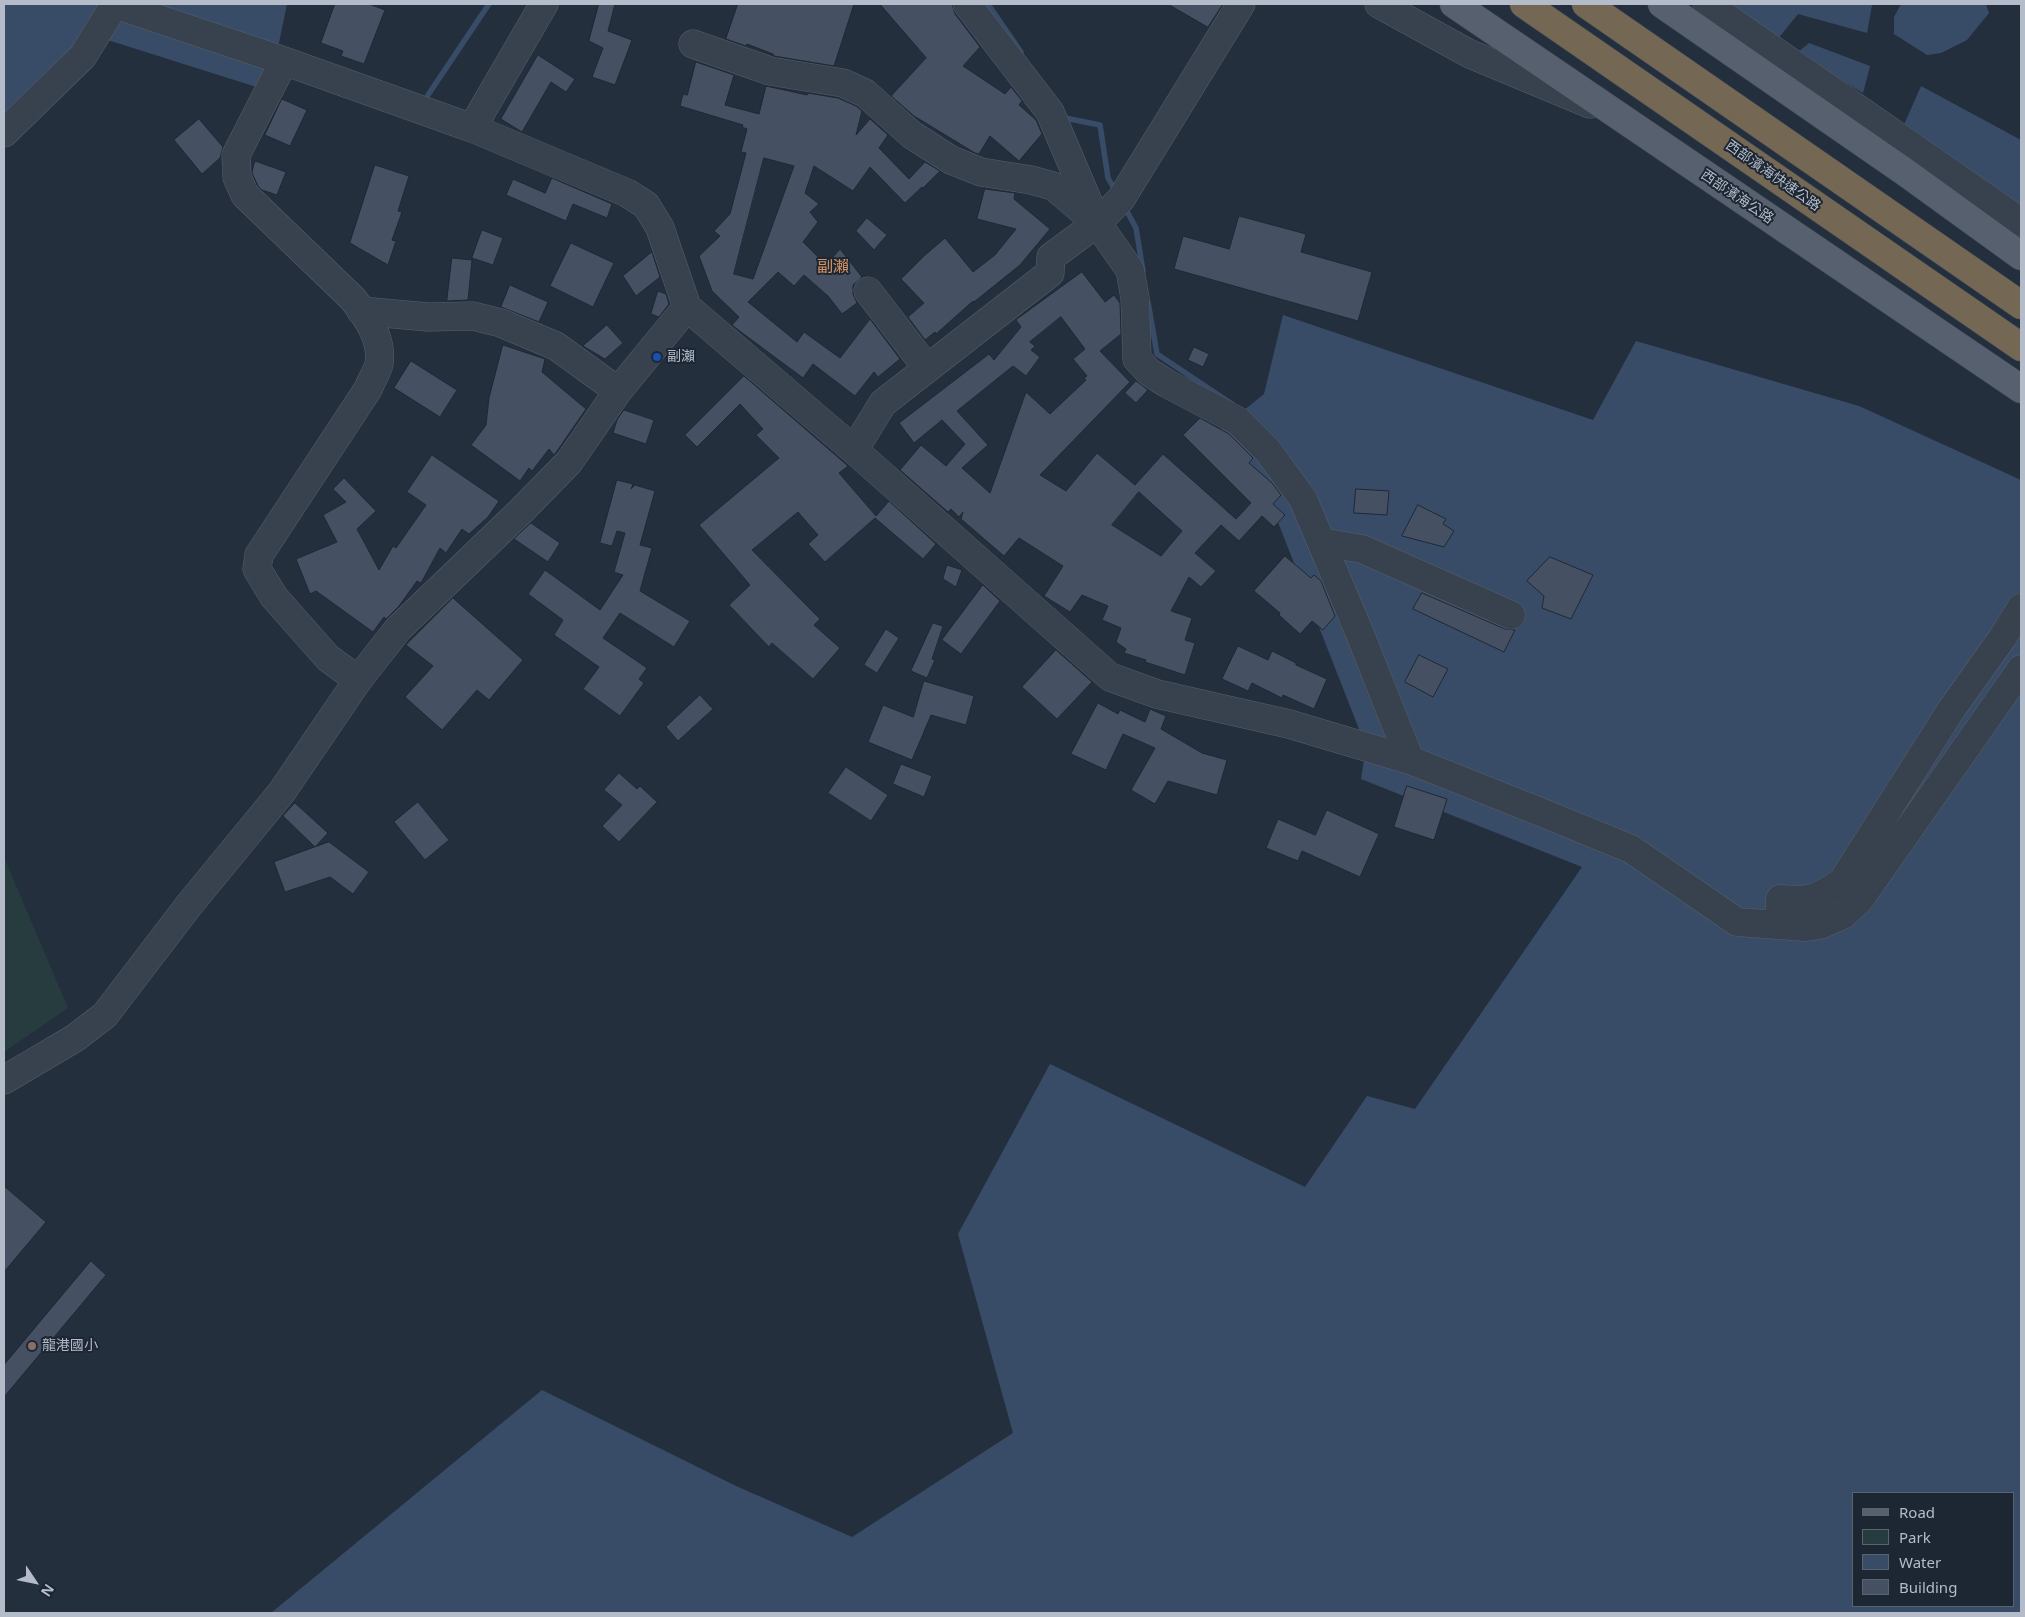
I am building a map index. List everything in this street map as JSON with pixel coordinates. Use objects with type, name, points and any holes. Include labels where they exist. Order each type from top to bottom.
[{"type":"highway","name":"西部濱海快速公路","points":[[1524,4],[2021,348]]},
{"type":"highway","points":[[1586,4],[2021,305]]},
{"type":"main road","name":"西部濱海公路","points":[[1454,4],[2021,389]]},
{"type":"main road","points":[[1662,4],[1889,146],[2021,256]]},
{"type":"street","points":[[4,133],[82,56],[114,4],[284,61],[472,128],[628,193],[646,205],[660,228],[687,307],[854,450],[1110,676],[1157,694],[1289,724],[1410,760],[1631,849],[1737,922],[1771,918],[1806,927],[1820,925],[1838,918],[1852,908],[1860,899],[1963,718],[2014,649]]},
{"type":"street","points":[[472,128],[544,4]]},
{"type":"street","points":[[967,4],[1050,112],[1097,223],[1130,270],[1135,298],[1137,359],[1149,372],[1166,383],[1238,421],[1268,451],[1303,499],[1330,544],[1360,634],[1410,760]]},
{"type":"street","points":[[854,450],[883,403],[1050,273],[1051,257],[1097,223],[1121,199],[1240,4]]},
{"type":"street","points":[[1380,4],[1470,54],[1615,115]]},
{"type":"street","points":[[1707,4],[1889,146],[2021,222]]},
{"type":"street","points":[[693,44],[770,71],[843,82],[865,93],[912,135],[951,160],[981,172],[1031,180],[1052,186],[1097,223]]},
{"type":"street","points":[[284,61],[236,155],[237,177],[245,195],[362,311],[370,322],[378,345],[379,364],[368,389],[258,555],[257,569],[274,596],[328,658],[358,680]]},
{"type":"street","points":[[868,291],[927,368]]},
{"type":"street","points":[[4,1080],[75,1038],[105,1015],[190,905],[281,793],[358,680],[398,629],[522,510],[569,462],[618,391],[687,307]]},
{"type":"street","points":[[362,311],[428,317],[473,316],[501,323],[556,346],[618,391]]},
{"type":"street","points":[[1330,544],[1362,549],[1511,615]]},
{"type":"street","points":[[1771,918],[1780,899],[1798,901],[1821,896],[1842,882],[2014,649],[2021,608]]},
{"type":"green space","points":[[4,857],[68,1008],[4,1052]]},
{"type":"water","points":[[4,4],[287,4],[269,91],[92,35],[4,135]]},
{"type":"water","points":[[1726,4],[1872,5],[1867,33],[1798,14],[1777,40]]},
{"type":"water","points":[[1901,4],[1986,4],[1989,13],[1967,40],[1941,53],[1927,55],[1894,34],[1894,17]]},
{"type":"water","points":[[1809,43],[1870,66],[1863,93],[1797,53]]},
{"type":"water","points":[[1921,86],[2021,140],[2021,207],[1903,127]]},
{"type":"water","points":[[1283,315],[1593,420],[1636,341],[1859,406],[2021,480],[2021,1613],[271,1613],[542,1390],[736,1486],[852,1537],[1013,1433],[958,1234],[1050,1064],[1305,1187],[1367,1096],[1415,1109],[1582,867],[1361,779],[1366,747],[1274,512],[1211,437],[1264,394]]},
{"type":"building","points":[[335,4],[369,4],[385,10],[364,64],[341,56],[343,51],[321,43]]},
{"type":"building","points":[[599,4],[615,4],[608,31],[632,40],[615,85],[592,77],[603,48],[589,41]]},
{"type":"building","points":[[738,4],[854,4],[834,66],[774,56],[747,44],[746,46],[726,39]]},
{"type":"building","points":[[880,4],[952,4],[955,14],[980,47],[963,66],[1005,94],[1011,87],[1022,101],[1019,105],[1036,120],[1042,134],[1019,161],[990,136],[979,154],[975,153],[914,116],[891,96],[926,58]]},
{"type":"building","points":[[1168,4],[1223,4],[1208,27]]},
{"type":"building","points":[[538,55],[575,79],[566,92],[551,82],[522,132],[501,119]]},
{"type":"building","points":[[696,62],[734,75],[725,105],[759,114],[766,86],[807,95],[808,93],[838,98],[856,106],[862,111],[856,135],[870,119],[888,135],[879,148],[909,179],[925,162],[940,171],[905,203],[870,167],[853,191],[814,166],[805,193],[819,204],[810,212],[818,222],[803,242],[826,265],[840,249],[862,277],[853,285],[853,294],[857,303],[842,314],[828,296],[804,275],[794,286],[778,272],[748,302],[797,342],[804,332],[840,358],[870,319],[900,359],[878,377],[874,372],[855,396],[813,364],[803,378],[732,325],[739,317],[712,291],[699,256],[720,236],[714,231],[730,214],[746,153],[741,152],[747,129],[742,127],[743,125],[680,106],[683,94],[687,95]],"holes":[[[764,158],[794,166],[753,279],[734,274]]]},
{"type":"building","points":[[282,99],[307,110],[290,146],[265,135]]},
{"type":"building","points":[[199,119],[223,147],[220,158],[202,174],[174,140]]},
{"type":"building","points":[[255,161],[286,172],[277,195],[262,190],[258,186],[252,173]]},
{"type":"building","points":[[375,165],[409,176],[398,211],[402,212],[392,240],[396,241],[388,265],[350,243]]},
{"type":"building","points":[[552,178],[612,204],[607,218],[573,204],[566,221],[506,195],[513,179],[545,193]]},
{"type":"building","points":[[985,189],[1015,193],[1014,199],[1050,229],[1020,265],[973,301],[936,334],[935,332],[925,340],[908,317],[924,303],[901,279],[945,238],[973,272],[995,255],[1016,229],[977,219]]},
{"type":"building","points":[[1239,216],[1306,234],[1301,252],[1372,272],[1358,321],[1174,269],[1183,236],[1229,249]]},
{"type":"building","points":[[867,218],[887,235],[874,250],[856,231]]},
{"type":"building","points":[[482,230],[503,238],[493,265],[472,258]]},
{"type":"building","points":[[571,243],[614,263],[593,307],[550,286]]},
{"type":"building","points":[[652,252],[660,277],[636,296],[623,276]]},
{"type":"building","points":[[452,258],[472,260],[468,300],[447,301]]},
{"type":"building","points":[[1082,272],[1105,302],[1114,295],[1120,303],[1121,334],[1100,351],[1130,382],[1040,475],[1066,491],[1097,453],[1135,485],[1163,454],[1236,519],[1251,503],[1183,435],[1200,418],[1229,434],[1253,458],[1249,463],[1272,483],[1281,495],[1273,504],[1285,515],[1274,527],[1262,516],[1239,541],[1221,525],[1195,553],[1216,571],[1201,587],[1189,577],[1171,611],[1192,618],[1185,640],[1195,643],[1185,675],[1124,653],[1126,649],[1116,642],[1121,628],[1102,620],[1108,606],[1082,595],[1070,612],[1044,596],[1063,566],[1019,538],[1004,556],[961,519],[963,512],[959,517],[951,509],[948,512],[900,470],[921,445],[946,466],[965,444],[942,420],[914,443],[899,423],[989,354],[994,360],[1021,327],[1016,320]],"holes":[[[1061,317],[1085,349],[1073,359],[1087,376],[1084,378],[1086,380],[1050,414],[1026,392],[990,493],[962,468],[988,445],[957,411],[1013,366],[1026,376],[1040,357],[1031,350],[1035,346],[1030,342]],[[1139,492],[1182,531],[1161,556],[1112,525]]]},
{"type":"building","points":[[510,285],[548,302],[539,322],[501,307]]},
{"type":"building","points":[[658,291],[666,294],[669,304],[659,317],[651,314]]},
{"type":"building","points":[[607,325],[623,343],[605,359],[583,346]]},
{"type":"building","points":[[503,345],[545,359],[542,372],[586,409],[554,455],[549,449],[532,471],[529,468],[520,481],[471,445],[486,425],[489,398]]},
{"type":"building","points":[[1194,347],[1209,354],[1203,367],[1188,360]]},
{"type":"building","points":[[411,361],[457,390],[440,417],[394,388]]},
{"type":"building","points":[[744,376],[848,466],[839,473],[876,516],[889,501],[936,544],[923,559],[875,518],[825,562],[808,544],[818,535],[798,512],[752,550],[820,619],[814,625],[840,648],[813,679],[772,643],[769,647],[729,605],[750,585],[699,525],[779,458],[756,435],[763,429],[740,404],[697,447],[685,435]]},
{"type":"building","points":[[1136,381],[1148,390],[1136,403],[1125,393]]},
{"type":"building","points":[[624,410],[654,420],[646,444],[613,433],[617,420]]},
{"type":"building","points":[[432,455],[499,501],[488,517],[469,534],[462,529],[446,553],[440,548],[421,583],[417,581],[399,606],[386,619],[384,617],[373,632],[316,591],[310,594],[296,559],[337,542],[323,515],[346,502],[333,489],[344,478],[376,511],[357,529],[379,570],[393,546],[396,548],[426,505],[407,492]]},
{"type":"building","points":[[617,480],[633,484],[631,489],[635,485],[655,491],[640,545],[652,548],[640,591],[690,621],[674,647],[620,613],[603,638],[647,668],[639,679],[644,683],[620,716],[583,689],[599,667],[554,635],[563,620],[528,594],[545,570],[600,610],[623,575],[614,572],[625,533],[617,531],[612,546],[600,543]]},
{"type":"building","points":[[1356,489],[1389,491],[1387,515],[1354,513]]},
{"type":"building","points":[[1418,505],[1446,519],[1443,524],[1454,531],[1444,547],[1402,536]]},
{"type":"building","points":[[531,523],[560,543],[548,562],[514,539]]},
{"type":"building","points":[[1285,556],[1311,578],[1314,575],[1321,581],[1335,616],[1323,630],[1312,621],[1300,634],[1279,615],[1280,613],[1254,591]]},
{"type":"building","points":[[1550,557],[1593,575],[1571,619],[1542,608],[1544,596],[1527,581]]},
{"type":"building","points":[[947,565],[962,570],[956,587],[943,579]]},
{"type":"building","points":[[983,585],[1000,601],[961,654],[942,640]]},
{"type":"building","points":[[1422,593],[1505,629],[1515,630],[1504,652],[1413,609]]},
{"type":"building","points":[[453,598],[523,660],[489,700],[477,690],[442,730],[405,697],[433,666],[406,645]]},
{"type":"building","points":[[933,623],[943,626],[932,659],[935,660],[927,678],[911,671]]},
{"type":"building","points":[[886,629],[899,638],[877,673],[864,665]]},
{"type":"building","points":[[1238,646],[1268,660],[1272,651],[1296,663],[1296,665],[1327,679],[1314,709],[1283,695],[1282,698],[1252,683],[1248,691],[1222,679]]},
{"type":"building","points":[[1056,650],[1092,682],[1057,719],[1022,687]]},
{"type":"building","points":[[1419,655],[1448,669],[1433,697],[1405,682]]},
{"type":"building","points":[[924,681],[974,696],[966,725],[931,715],[912,760],[868,742],[883,705],[913,717]]},
{"type":"building","points":[[700,695],[713,709],[678,741],[666,727]]},
{"type":"building","points":[[1098,703],[1118,714],[1120,710],[1145,722],[1150,709],[1166,716],[1161,729],[1202,753],[1227,760],[1217,795],[1168,781],[1155,804],[1131,790],[1155,748],[1123,734],[1106,770],[1071,754]]},
{"type":"building","points":[[901,764],[932,776],[924,797],[893,784]]},
{"type":"building","points":[[846,767],[888,795],[871,821],[828,793]]},
{"type":"building","points":[[619,773],[637,789],[640,786],[657,802],[619,842],[602,826],[622,805],[604,790]]},
{"type":"building","points":[[1407,786],[1447,799],[1434,840],[1394,827]]},
{"type":"building","points":[[418,802],[449,840],[425,860],[394,822]]},
{"type":"building","points":[[295,803],[328,833],[315,847],[283,816]]},
{"type":"building","points":[[1327,810],[1379,834],[1360,877],[1302,851],[1298,861],[1266,848],[1278,819],[1315,835]]},
{"type":"building","points":[[329,842],[369,872],[353,894],[330,877],[285,892],[274,862]]},
{"type":"building","points":[[4,1186],[46,1222],[4,1272]]},
{"type":"building","points":[[91,1261],[106,1275],[4,1397],[4,1365]]},
{"type":"waterway","points":[[428,95],[489,4]]},
{"type":"waterway","points":[[988,4],[1021,52]]},
{"type":"waterway","points":[[1063,115],[1065,118],[1100,125],[1108,178],[1116,192]]},
{"type":"waterway","points":[[1124,206],[1136,228],[1143,271]]},
{"type":"waterway","points":[[1148,302],[1157,354],[1232,404]]},
{"type":"place","name":"副瀨","points":[[657,357]]},
{"type":"place","name":"龍港國小","points":[[32,1346]]},
{"type":"district","name":"副瀨","points":[[833,267]]}]
